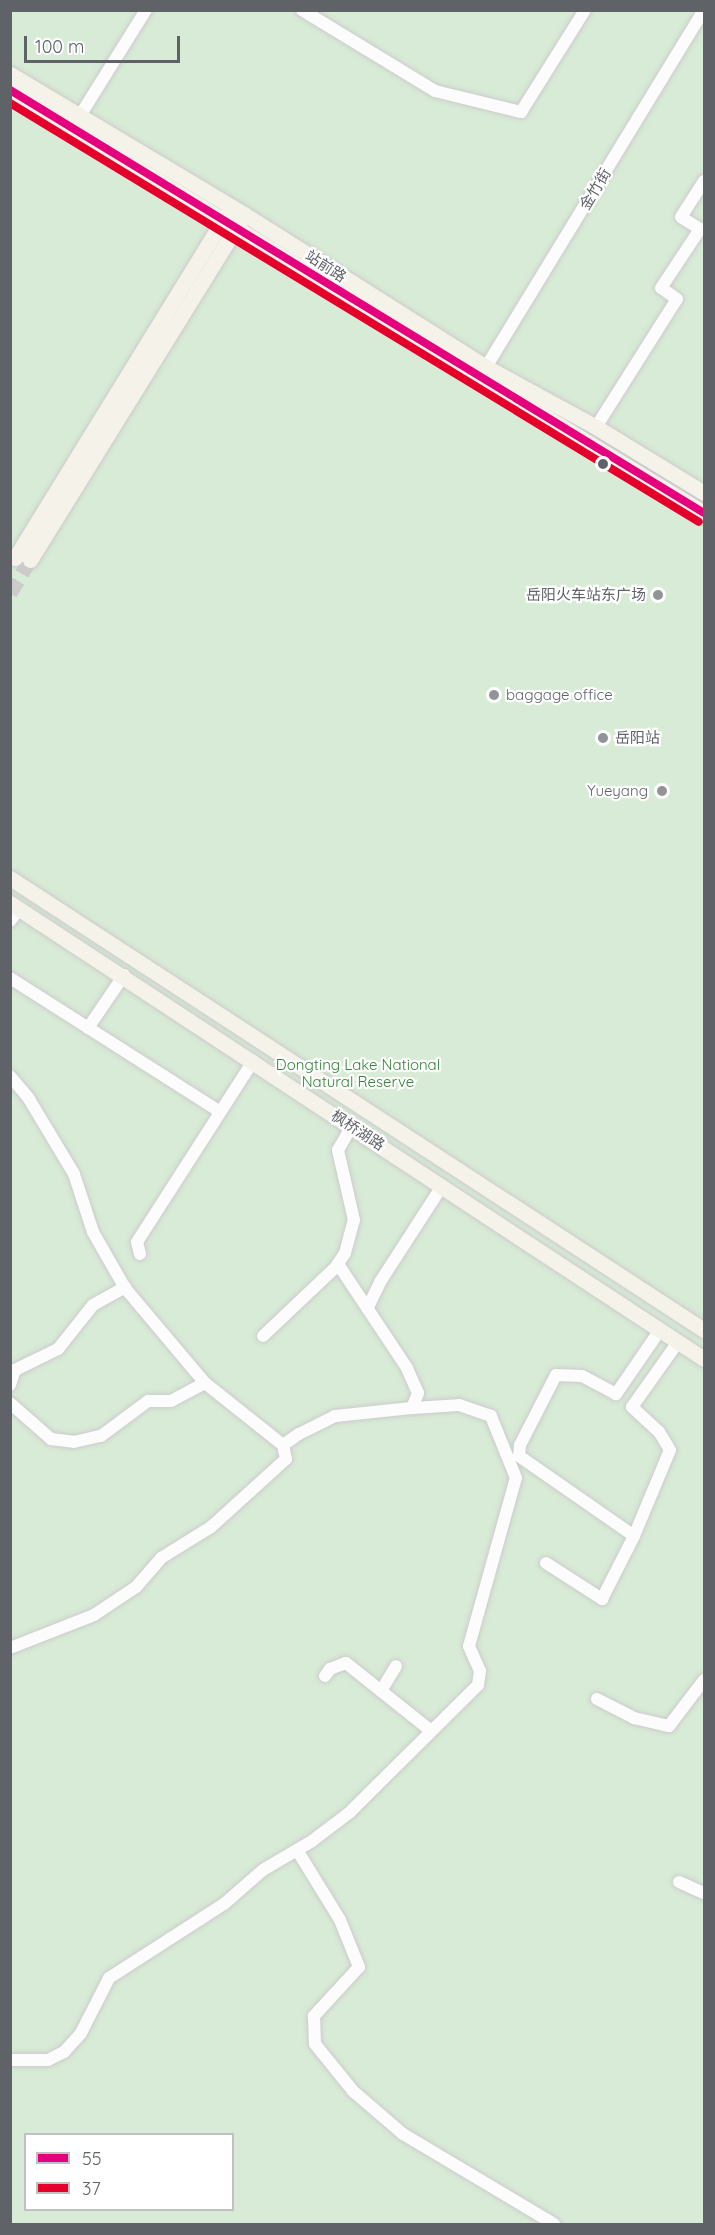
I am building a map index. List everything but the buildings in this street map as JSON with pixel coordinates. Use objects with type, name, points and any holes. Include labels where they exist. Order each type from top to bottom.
[{"type":"main road","name":"站前路","points":[[10,74],[81,114],[234,217],[705,513]]},
{"type":"main road","name":"站前路","points":[[10,90],[234,217],[486,368],[596,427],[705,493]]},
{"type":"main road","points":[[15,558],[234,217]]},
{"type":"main road","points":[[30,560],[234,217]]},
{"type":"main road","name":"枫桥湖路","points":[[10,878],[705,1330]]},
{"type":"main road","name":"枫桥湖路","points":[[13,911],[124,975],[705,1359]]},
{"type":"street","points":[[81,114],[146,10]]},
{"type":"street","points":[[302,10],[435,91],[521,112],[585,10]]},
{"type":"street","name":"金竹街","points":[[486,368],[704,10]]},
{"type":"street","points":[[596,427],[677,299],[661,288],[700,229],[681,217],[705,180]]},
{"type":"street","points":[[88,1028],[124,975]]},
{"type":"street","points":[[10,978],[220,1112]]},
{"type":"street","points":[[140,1254],[137,1242],[253,1061]]},
{"type":"street","points":[[10,1077],[29,1099],[74,1174],[93,1232],[125,1287],[205,1383],[283,1445],[286,1459],[211,1527],[161,1558],[136,1587],[94,1616],[10,1648]]},
{"type":"street","points":[[263,1336],[338,1264],[354,1220],[338,1150],[352,1126]]},
{"type":"street","points":[[368,1307],[380,1282],[442,1186]]},
{"type":"street","points":[[338,1264],[368,1307],[418,1393],[412,1408]]},
{"type":"street","points":[[10,1385],[15,1370],[58,1349],[93,1305],[125,1287]]},
{"type":"street","points":[[616,1394],[660,1330]]},
{"type":"street","points":[[635,1409],[632,1407],[678,1341]]},
{"type":"street","points":[[546,1563],[602,1599],[634,1536],[670,1450],[659,1432],[616,1394],[582,1376],[556,1376],[520,1445],[519,1456],[634,1536]]},
{"type":"street","points":[[10,1403],[51,1439],[74,1442],[101,1436],[148,1401],[171,1401],[205,1383]]},
{"type":"street","points":[[10,2060],[48,2060],[64,2052],[81,2033],[109,1978],[224,1904],[263,1870],[297,1850],[350,1812],[430,1730],[478,1685],[480,1671],[469,1646],[516,1478],[491,1416],[459,1405],[335,1416],[283,1445]]},
{"type":"street","points":[[325,1677],[330,1669],[346,1663],[430,1730]]},
{"type":"street","points":[[381,1691],[396,1666]]},
{"type":"street","points":[[597,1699],[633,1718],[669,1726],[705,1680]]},
{"type":"street","points":[[297,1850],[340,1920],[359,1966],[314,2016],[315,2044],[353,2091],[403,2134],[548,2223]]},
{"type":"street","points":[[679,1882],[705,1893]]},
{"type":"green space","name":"Dongting Lake National Natural Reserve","points":[[11,11],[704,11],[704,2224],[11,2224]]},
{"type":"tunnel","points":[[10,593],[30,560]]},
{"type":"transit line","name":"55","points":[[10,90],[704,513]]},
{"type":"transit line","name":"37","points":[[10,103],[699,522]]},
{"type":"place","name":"岳阳火车站东广场","points":[[658,595]]},
{"type":"place","name":"baggage office","points":[[494,695]]},
{"type":"place","name":"岳阳站","points":[[603,738]]},
{"type":"place","name":"Yueyang","points":[[662,791]]}]
